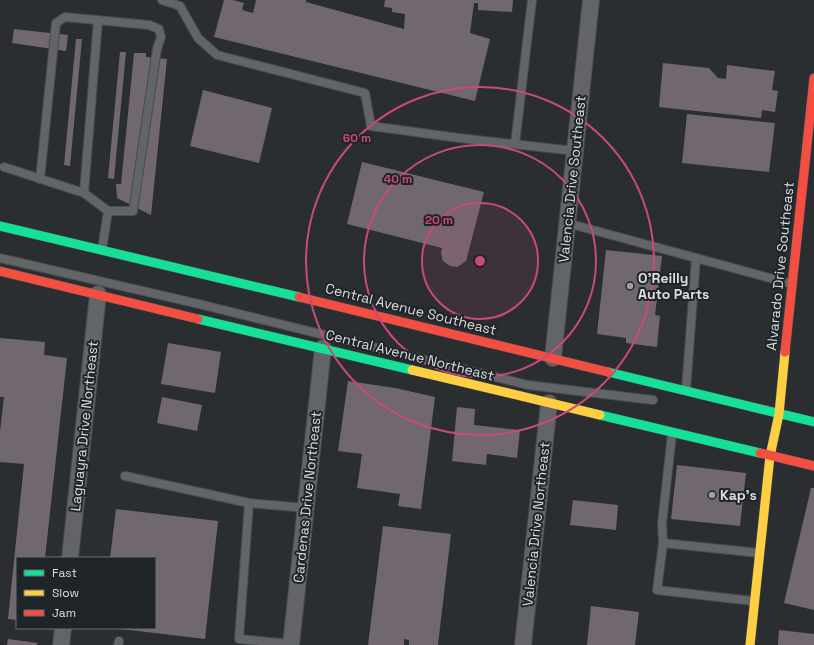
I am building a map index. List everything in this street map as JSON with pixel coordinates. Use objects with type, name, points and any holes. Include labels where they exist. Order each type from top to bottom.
[{"type":"main road","name":"Alvarado Drive Southeast","points":[[750,645],[770,456],[779,414],[814,78]]},
{"type":"main road","name":"Central Avenue Southeast","points":[[0,226],[347,308],[814,422]]},
{"type":"main road","name":"Central Avenue Northeast","points":[[0,271],[814,466]]},
{"type":"street","name":"Valencia Drive Southeast","points":[[553,358],[591,0]]},
{"type":"street","name":"Laguayra Drive Northeast","points":[[70,557],[98,294]]},
{"type":"street","name":"Cardenas Drive Northeast","points":[[291,645],[323,348]]},
{"type":"street","name":"Valencia Drive Northeast","points":[[523,645],[549,403]]},
{"type":"street","points":[[61,645],[63,629]]},
{"type":"lane","points":[[162,0],[180,6],[198,38],[217,55],[365,93],[371,126],[459,138],[575,151]]},
{"type":"lane","points":[[515,144],[532,0]]},
{"type":"lane","points":[[4,167],[40,179],[84,193],[108,211],[132,211],[157,49],[161,37],[159,29],[149,25],[65,17],[56,23],[40,179]]},
{"type":"lane","points":[[84,193],[98,20]]},
{"type":"lane","points":[[102,250],[108,211]]},
{"type":"lane","points":[[567,223],[792,285]]},
{"type":"lane","name":"Central Avenue Northeast","points":[[0,258],[199,304],[528,385],[653,400]]},
{"type":"lane","points":[[686,391],[696,258]]},
{"type":"lane","points":[[672,433],[662,524],[662,543],[657,590],[754,601]]},
{"type":"lane","points":[[125,476],[250,503],[306,508]]},
{"type":"lane","points":[[250,503],[239,639],[291,645]]},
{"type":"lane","points":[[662,543],[759,553]]},
{"type":"building","points":[[224,0],[233,0],[244,3],[242,10],[253,13],[256,0],[306,0],[306,2],[404,29],[405,14],[392,12],[392,8],[384,7],[385,0],[513,0],[512,12],[478,10],[478,3],[474,3],[470,33],[490,39],[475,101],[214,37]]},
{"type":"building","points":[[14,29],[68,35],[66,51],[12,43]]},
{"type":"building","points":[[76,39],[82,39],[70,166],[64,165]]},
{"type":"building","points":[[120,52],[126,52],[114,179],[108,178]]},
{"type":"building","points":[[134,53],[146,53],[146,57],[167,59],[151,215],[117,198],[116,184],[121,184]]},
{"type":"building","points":[[663,63],[709,68],[718,78],[726,79],[727,65],[775,71],[772,90],[778,91],[775,112],[762,110],[761,118],[659,107]]},
{"type":"building","points":[[203,90],[272,108],[259,163],[190,146]]},
{"type":"building","points":[[687,114],[775,123],[769,172],[682,163]]},
{"type":"building","points":[[362,162],[484,192],[466,261],[457,267],[450,266],[443,261],[441,253],[442,248],[347,224]]},
{"type":"building","name":"O'Reilly Auto Parts","points":[[606,250],[662,256],[655,315],[660,316],[657,347],[626,343],[626,338],[597,334]]},
{"type":"building","points":[[0,338],[45,342],[44,355],[67,358],[45,557],[16,557],[16,620],[8,619],[24,464],[0,462],[0,431],[4,397],[0,397]]},
{"type":"building","points":[[168,343],[221,352],[215,393],[161,384]]},
{"type":"building","points":[[348,381],[395,388],[435,397],[421,509],[398,506],[400,494],[357,488],[362,454],[338,451]]},
{"type":"building","points":[[162,397],[202,405],[197,431],[157,423]]},
{"type":"building","points":[[457,407],[475,409],[474,425],[520,430],[517,458],[487,454],[486,465],[452,461]]},
{"type":"building","points":[[677,465],[746,473],[740,526],[671,519]]},
{"type":"building","points":[[811,488],[814,488],[814,610],[784,603]]},
{"type":"building","points":[[573,500],[618,505],[616,530],[570,525]]},
{"type":"building","points":[[116,509],[218,521],[205,639],[121,629],[156,629],[156,557],[110,557]]},
{"type":"building","points":[[383,526],[451,534],[438,645],[409,645],[409,640],[404,639],[404,645],[368,645]]},
{"type":"building","points":[[591,606],[639,612],[635,645],[587,645]]},
{"type":"building","points":[[779,630],[814,634],[814,645],[778,645]]},
{"type":"building","points":[[8,639],[37,643],[37,645],[7,645]]},
{"type":"traffic: fast","points":[[0,226],[299,297]]},
{"type":"traffic: fast","points":[[198,319],[412,370]]},
{"type":"traffic: fast","points":[[608,372],[814,422]]},
{"type":"traffic: fast","points":[[600,415],[760,453]]},
{"type":"traffic: slow","points":[[750,645],[770,456],[779,414],[785,352]]},
{"type":"traffic: slow","points":[[412,370],[600,415]]},
{"type":"traffic: jam","points":[[785,352],[814,78]]},
{"type":"traffic: jam","points":[[0,271],[198,319]]},
{"type":"traffic: jam","points":[[299,297],[608,372]]},
{"type":"traffic: jam","points":[[760,453],[814,466]]},
{"type":"place","name":"O'Reilly Auto Parts","points":[[630,286]]},
{"type":"place","name":"Kap's","points":[[712,495]]}]
